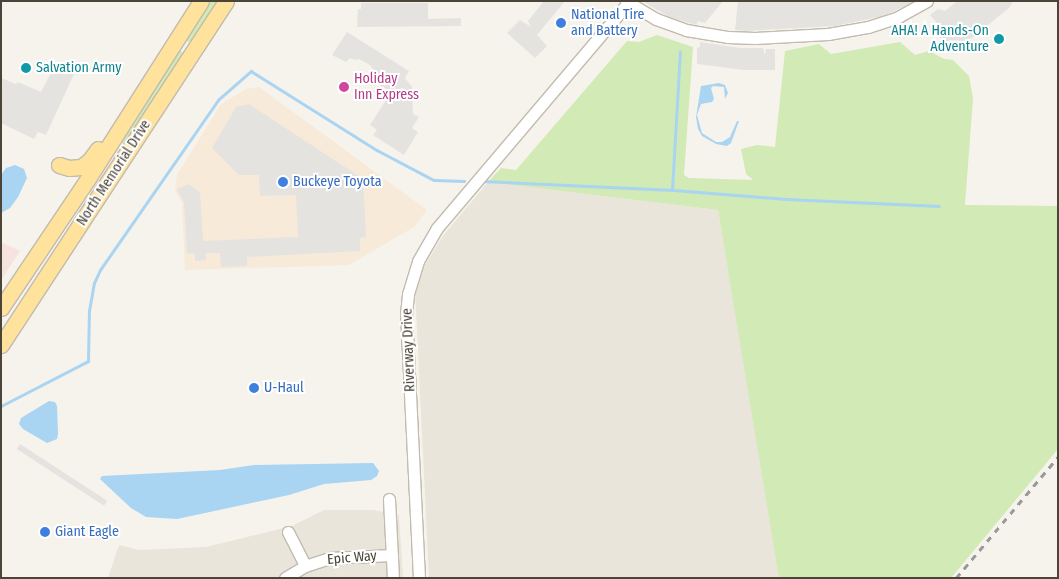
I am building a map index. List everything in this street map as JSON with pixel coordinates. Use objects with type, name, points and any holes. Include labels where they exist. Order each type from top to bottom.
[{"type":"main road","name":"North Memorial Drive","points":[[1,308],[87,180],[201,1]]},
{"type":"main road","name":"North Memorial Drive","points":[[1,345],[226,1]]},
{"type":"main road","points":[[59,165],[76,168],[89,161],[137,89],[161,64]]},
{"type":"main road","points":[[26,307],[31,290],[89,195],[90,188],[87,180]]},
{"type":"street","points":[[627,2],[656,19],[686,30],[728,37],[755,38],[828,34],[868,27],[898,16],[926,1]]},
{"type":"street","name":"Riverway Drive","points":[[419,578],[406,314],[412,277],[418,261],[433,234],[627,2]]},
{"type":"street","points":[[389,499],[393,578]]},
{"type":"street","points":[[288,532],[305,566]]},
{"type":"street","name":"Epic Way","points":[[288,577],[305,566],[329,558],[392,554]]},
{"type":"shaded area","points":[[544,1],[565,1],[537,35],[547,46],[535,58],[507,33],[520,20],[531,27],[528,21]]},
{"type":"shaded area","points":[[642,1],[723,1],[705,23],[698,21],[696,25],[669,17]]},
{"type":"shaded area","points":[[738,1],[916,1],[883,16],[835,26],[746,31],[735,30]]},
{"type":"shaded area","points":[[957,1],[1013,1],[1009,8],[972,38],[966,41],[950,40],[945,44],[932,28],[937,23],[930,15],[938,9],[945,11]]},
{"type":"shaded area","points":[[361,3],[428,3],[428,19],[461,18],[461,26],[357,27],[358,9],[361,9]]},
{"type":"shaded area","points":[[347,32],[409,71],[405,78],[412,87],[413,114],[419,117],[412,128],[418,132],[404,155],[373,135],[377,130],[370,125],[390,94],[395,97],[398,95],[395,87],[391,92],[372,80],[376,74],[370,65],[359,59],[350,58],[346,62],[332,55]]},
{"type":"shaded area","points":[[700,42],[740,48],[763,48],[765,55],[766,49],[775,49],[775,70],[743,70],[697,64],[697,48],[700,47]]},
{"type":"shaded area","points":[[55,65],[74,74],[46,135],[38,132],[34,139],[1,123],[1,78],[16,84],[18,82],[41,92]]},
{"type":"shaded area","name":"Buckeye Toyota","points":[[259,87],[427,210],[414,227],[349,265],[185,270],[182,203],[175,190],[177,175],[221,104],[246,89]]},
{"type":"shaded area","points":[[249,104],[363,179],[366,237],[360,238],[360,251],[247,257],[247,266],[221,267],[220,253],[206,253],[206,260],[195,261],[195,253],[187,254],[184,203],[177,189],[189,184],[200,193],[203,241],[298,237],[296,195],[260,196],[259,175],[239,175],[212,148],[236,107]]},
{"type":"shaded area","points":[[488,182],[718,210],[781,578],[429,578],[415,289],[421,272],[442,237]]},
{"type":"shaded area","points":[[1,242],[20,251],[1,280]]},
{"type":"shaded area","points":[[20,444],[107,501],[104,506],[17,449]]},
{"type":"shaded area","points":[[324,510],[373,510],[399,515],[403,578],[108,578],[119,545],[139,550],[206,547],[292,526]]},
{"type":"green space","points":[[209,1],[218,1],[192,41],[187,42],[186,37]]},
{"type":"green space","points":[[657,35],[693,47],[684,175],[689,178],[753,180],[746,174],[741,149],[757,145],[775,147],[785,51],[819,44],[831,54],[900,42],[915,55],[929,51],[944,59],[953,60],[969,76],[973,98],[965,205],[1058,206],[1058,449],[951,578],[779,578],[718,210],[488,182],[501,168],[516,170],[627,41],[639,42]]},
{"type":"green space","points":[[180,50],[183,53],[122,146],[116,146],[176,51]]},
{"type":"water","points":[[719,83],[725,85],[728,93],[725,99],[724,87],[713,86],[711,88],[714,99],[712,102],[701,104],[697,115],[702,133],[716,142],[722,142],[730,137],[737,121],[739,121],[731,143],[727,146],[716,144],[702,136],[698,129],[696,117],[701,86]]},
{"type":"water","points":[[15,165],[24,169],[27,178],[18,197],[10,208],[1,213],[1,175],[6,168]]},
{"type":"water","points":[[49,401],[55,402],[57,406],[58,434],[57,439],[47,443],[23,429],[19,424],[21,418]]},
{"type":"water","points":[[373,463],[379,471],[377,476],[371,480],[324,484],[289,495],[177,519],[146,517],[131,508],[100,479],[102,476],[220,470],[254,465]]},
{"type":"waterway","points":[[672,190],[680,52]]},
{"type":"waterway","points":[[1,406],[88,361],[89,311],[94,283],[100,270],[218,100],[251,71],[377,150],[434,180],[464,181]]},
{"type":"waterway","points":[[481,181],[674,190],[787,199],[939,206]]},
{"type":"railway","points":[[956,578],[1058,457]]},
{"type":"place","name":"National Tire and Battery","points":[[561,23]]},
{"type":"place","name":"AHA! A Hands-On Adventure","points":[[999,39]]},
{"type":"place","name":"Salvation Army","points":[[26,68]]},
{"type":"place","name":"Holiday Inn Express","points":[[344,87]]},
{"type":"place","name":"Buckeye Toyota","points":[[283,182]]},
{"type":"place","name":"U-Haul","points":[[254,388]]},
{"type":"place","name":"Giant Eagle","points":[[45,532]]}]
